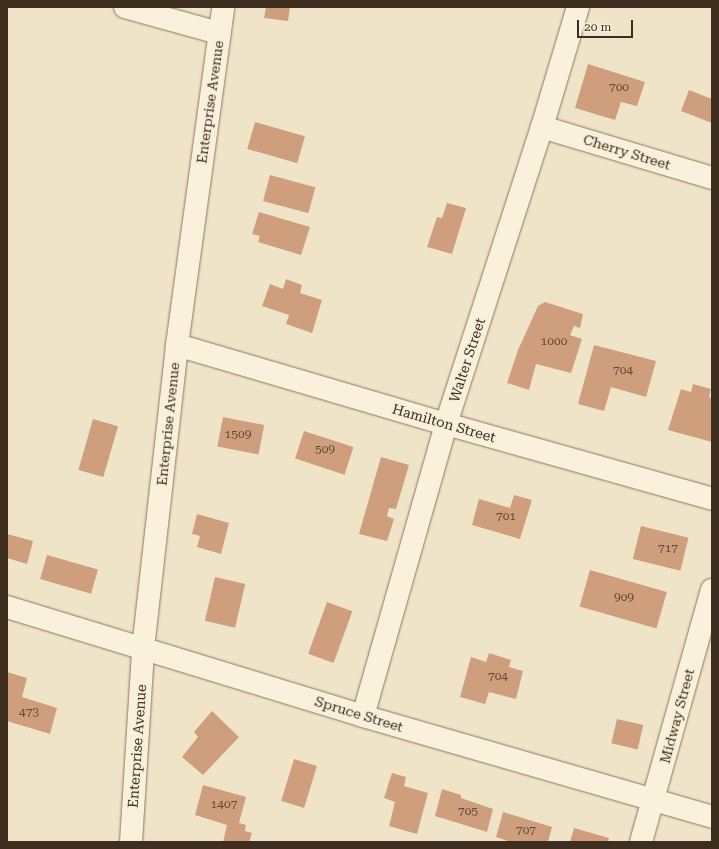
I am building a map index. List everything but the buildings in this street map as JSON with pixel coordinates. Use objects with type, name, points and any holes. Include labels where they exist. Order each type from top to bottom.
[{"type":"street","points":[[125,7],[219,33]]},
{"type":"street","name":"Enterprise Avenue","points":[[131,842],[143,649],[177,344],[223,7]]},
{"type":"street","name":"Walter Street","points":[[363,716],[446,424],[542,127],[578,7]]},
{"type":"street","name":"Cherry Street","points":[[542,127],[712,178]]},
{"type":"street","name":"Hamilton Street","points":[[177,344],[446,424],[712,499]]},
{"type":"street","name":"Midway Street","points":[[641,842],[712,590]]},
{"type":"street","name":"Spruce Street","points":[[7,607],[363,716],[712,817]]}]
